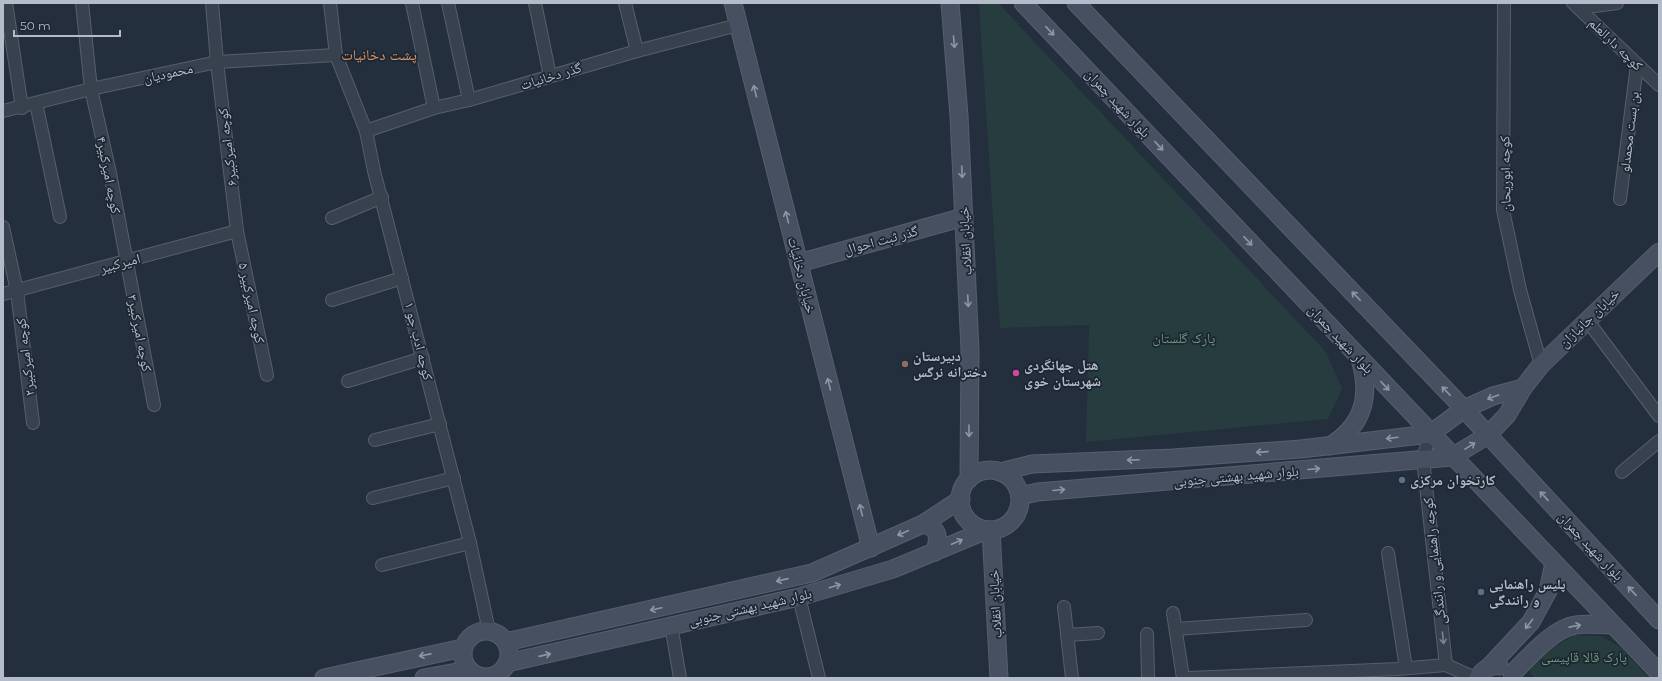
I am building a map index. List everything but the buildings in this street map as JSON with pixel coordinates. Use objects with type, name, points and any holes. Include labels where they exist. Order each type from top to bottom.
[{"type":"main road","name":"خیابان دخانیات","points":[[733,3],[871,548]]},
{"type":"main road","name":"خیابان انقلاب","points":[[950,3],[959,116],[970,350],[969,479]]},
{"type":"main road","name":"بلوار شهید چمران","points":[[1023,3],[1430,434],[1659,673]]},
{"type":"main road","name":"بلوار شهید چمران","points":[[1076,3],[1464,409],[1659,620]]},
{"type":"main road","name":"گذر ثبت احوال","points":[[799,263],[964,218]]},
{"type":"main road","name":"خیابان جانبازان","points":[[1452,457],[1488,435],[1507,415],[1541,365],[1587,320],[1657,257]]},
{"type":"main road","points":[[1330,446],[1353,426],[1362,409],[1365,389],[1360,359]]},
{"type":"main road","points":[[1430,434],[1464,409],[1493,396],[1524,388]]},
{"type":"main road","name":"بلوار شهید بهشتی جنوبی","points":[[1000,472],[1032,464],[1173,458],[1330,446],[1430,434]]},
{"type":"main road","name":"بلوار شهید بهشتی جنوبی","points":[[1020,496],[1038,492],[1452,457]]},
{"type":"main road","points":[[983,471],[1000,472],[1013,481],[1020,496],[1020,506],[1010,523],[1001,528],[989,530],[978,528],[965,516],[962,508],[961,500],[964,485],[969,479],[983,471]]},
{"type":"main road","name":"بلوار شهید بهشتی جنوبی","points":[[506,642],[812,573],[923,524],[961,500]]},
{"type":"main road","points":[[923,524],[932,526],[936,533],[937,542],[935,552]]},
{"type":"main road","name":"خیابان انقلاب","points":[[989,530],[999,678]]},
{"type":"main road","name":"بلوار شهید بهشتی جنوبی","points":[[507,663],[799,597],[892,569],[989,530]]},
{"type":"main road","points":[[1483,672],[1530,622],[1548,591],[1554,563]]},
{"type":"main road","points":[[1483,672],[1502,666],[1513,676],[1539,648],[1560,631],[1574,625],[1613,625]]},
{"type":"main road","points":[[489,631],[499,634],[506,642],[509,652],[507,663],[501,672],[491,677],[479,676],[468,670],[463,659],[463,648],[469,638],[473,635],[478,632],[489,631]]},
{"type":"main road","points":[[324,678],[463,648]]},
{"type":"main road","points":[[424,678],[468,670]]},
{"type":"street","points":[[6,3],[22,108]]},
{"type":"street","name":"کوچه امیرکبیر۴","points":[[82,3],[91,89],[110,173],[126,261]]},
{"type":"street","name":"کوچه امیرکبیر۶","points":[[212,3],[217,62],[237,231]]},
{"type":"street","name":"کوچه ادب جو ۱","points":[[330,3],[336,55],[366,131],[374,171],[382,197],[470,543],[489,631]]},
{"type":"street","points":[[412,3],[434,108]]},
{"type":"street","points":[[448,3],[469,100]]},
{"type":"street","points":[[535,3],[550,76]]},
{"type":"street","points":[[625,3],[637,51]]},
{"type":"street","name":"کوچه ابوریحان","points":[[1504,3],[1503,210],[1520,290],[1541,365]]},
{"type":"street","points":[[1576,6],[1617,3]]},
{"type":"street","name":"کوچه دارالعلم","points":[[1576,6],[1659,86]]},
{"type":"street","name":"گذر دخانیات","points":[[366,131],[434,108],[469,100],[637,51],[738,25]]},
{"type":"street","name":"محمودیان","points":[[3,111],[22,108],[91,89],[217,62],[336,55]]},
{"type":"street","name":"بن بست محمدلو","points":[[1620,199],[1637,65]]},
{"type":"street","points":[[36,103],[60,217]]},
{"type":"street","points":[[332,218],[382,197]]},
{"type":"street","name":"کوچه امیرکبیر۲","points":[[3,227],[17,291],[33,423]]},
{"type":"street","name":"امیرکبیر","points":[[3,294],[237,231]]},
{"type":"street","name":"کوچه امیرکبیر ۵","points":[[237,231],[266,375]]},
{"type":"street","name":"کوچه امیرکبیر۳","points":[[126,261],[154,405]]},
{"type":"street","points":[[332,300],[402,278]]},
{"type":"street","points":[[1587,320],[1659,416]]},
{"type":"street","points":[[348,381],[423,358]]},
{"type":"street","points":[[375,440],[440,424]]},
{"type":"street","name":"کوچه راهنمایی و رانندگی","points":[[1430,434],[1423,459],[1446,665]]},
{"type":"street","points":[[1622,472],[1659,441]]},
{"type":"street","points":[[373,498],[454,478]]},
{"type":"street","points":[[382,565],[470,543]]},
{"type":"street","points":[[1388,553],[1401,672]]},
{"type":"street","points":[[799,597],[819,678]]},
{"type":"street","points":[[1064,607],[1072,678]]},
{"type":"street","points":[[1173,612],[1183,678]]},
{"type":"street","points":[[1176,629],[1306,620]]},
{"type":"street","points":[[671,625],[680,678]]},
{"type":"street","points":[[1068,635],[1098,633]]},
{"type":"street","points":[[1147,634],[1148,678]]},
{"type":"street","points":[[1191,678],[1370,674],[1401,672],[1446,665],[1475,678]]},
{"type":"green space","name":"پارک گلستان","points":[[979,3],[998,3],[1326,352],[1342,389],[1328,419],[1086,442],[1089,325],[1000,328]]},
{"type":"green space","name":"پارک قالا قاپیسی","points":[[1574,635],[1601,636],[1620,647],[1649,678],[1534,678],[1528,669],[1554,647]]},
{"type":"place","name":"دبیرستان دخترانه نرگس","points":[[905,364]]},
{"type":"place","name":"هتل جهانگردی شهرستان خوی","points":[[1016,373]]},
{"type":"place","name":"کارتخوان مرکزی","points":[[1402,480]]},
{"type":"place","name":"پلیس راهنمایی و رانندگی","points":[[1481,592]]},
{"type":"district","name":"پشت دخانیات","points":[[379,55]]}]
